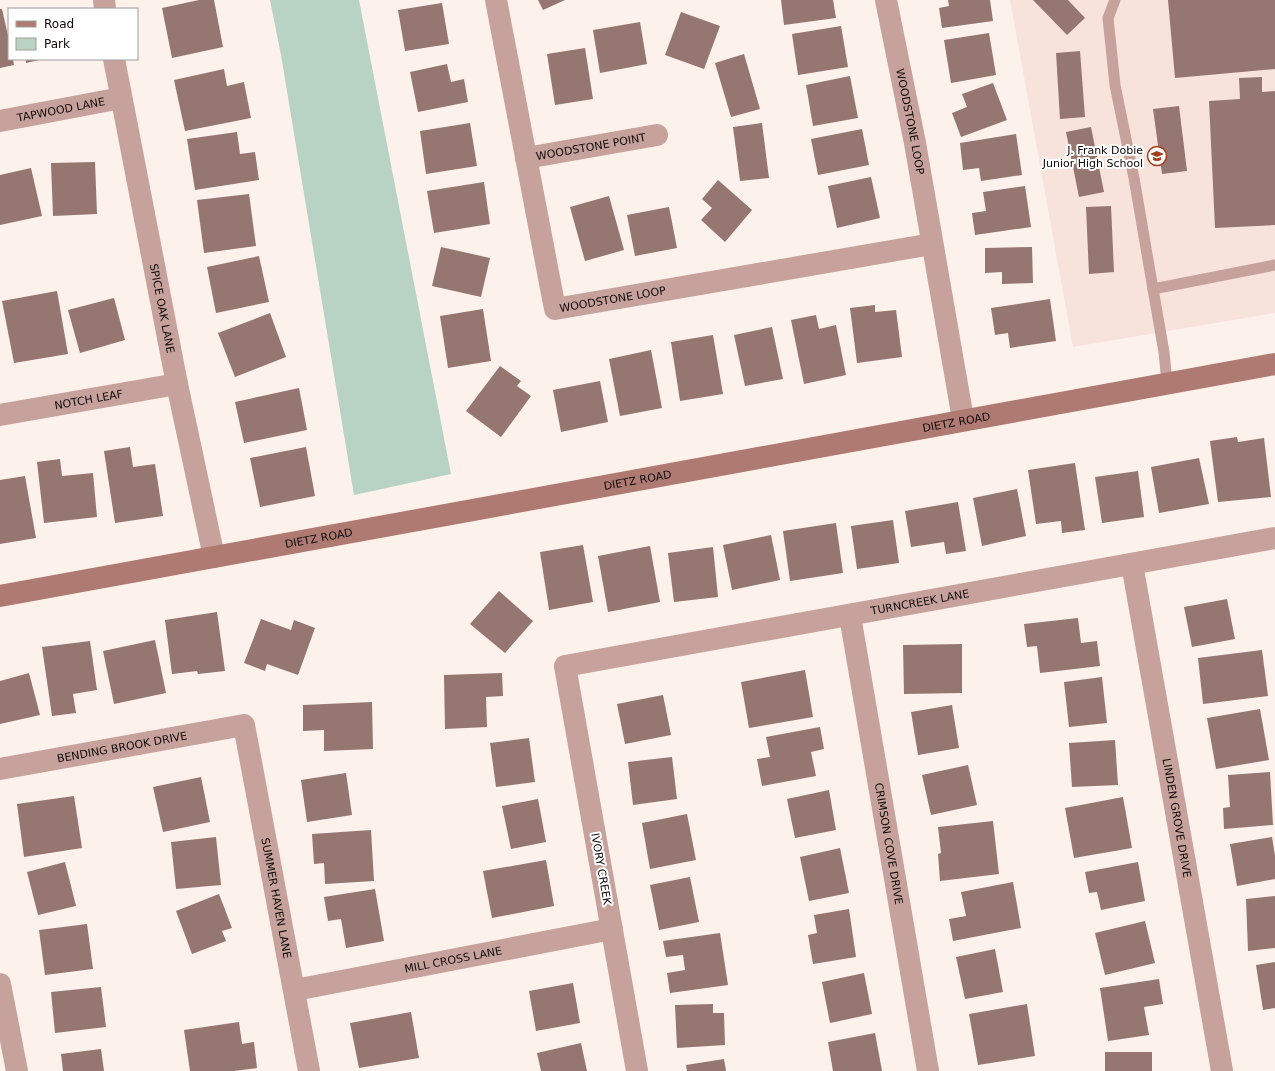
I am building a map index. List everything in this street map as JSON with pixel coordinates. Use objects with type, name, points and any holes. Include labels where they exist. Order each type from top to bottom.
[{"type":"street","name":"WOODSTONE LOOP","points":[[496,0],[555,309],[932,244]]},
{"type":"street","name":"WOODSTONE LOOP","points":[[886,0],[915,143],[963,419]]},
{"type":"street","name":"SPICE OAK LANE","points":[[114,60],[177,384],[214,557]]},
{"type":"street","name":"TAPWOOD LANE","points":[[0,121],[121,98]]},
{"type":"street","name":"WOODSTONE POINT","points":[[526,158],[657,135]]},
{"type":"street","name":"DIETZ ROAD","points":[[0,596],[963,419],[1275,364]]},
{"type":"street","name":"NOTCH LEAF","points":[[0,415],[177,384]]},
{"type":"street","name":"TURNCREEK LANE","points":[[565,666],[850,616],[1275,538]]},
{"type":"street","name":"LINDEN GROVE DRIVE","points":[[1132,564],[1222,1071]]},
{"type":"street","name":"CRIMSON COVE DRIVE","points":[[850,616],[928,1071]]},
{"type":"street","name":"IVORY CREEK","points":[[565,666],[638,1071]]},
{"type":"street","name":"BENDING BROOK DRIVE","points":[[0,769],[244,725]]},
{"type":"street","name":"SUMMER HAVEN LANE","points":[[244,725],[309,1071]]},
{"type":"street","name":"MILL CROSS LANE","points":[[295,990],[612,929]]},
{"type":"street","points":[[0,984],[16,1071]]},
{"type":"lane","points":[[1115,0],[1108,18],[1115,85],[1134,178],[1164,352],[1167,383]]},
{"type":"lane","points":[[1153,289],[1275,265]]},
{"type":"shaded area","name":"J. Frank Dobie Junior High School","points":[[1010,0],[1275,0],[1275,313],[1073,347]]},
{"type":"green space","points":[[270,0],[359,0],[451,474],[354,495],[281,55]]},
{"type":"building","points":[[199,0],[214,0],[223,47],[172,58],[162,8]]},
{"type":"building","points":[[538,0],[565,0],[543,10]]},
{"type":"building","points":[[781,0],[833,0],[836,18],[784,25]]},
{"type":"building","points":[[948,0],[990,0],[993,21],[942,28],[939,8],[949,6]]},
{"type":"building","points":[[1033,0],[1068,0],[1085,18],[1067,35]]},
{"type":"building","points":[[1168,0],[1275,0],[1275,69],[1175,78]]},
{"type":"building","points":[[442,3],[449,44],[405,51],[398,10]]},
{"type":"building","points":[[0,9],[2,9],[8,36],[8,60],[13,60],[14,65],[0,68]]},
{"type":"building","points":[[681,12],[720,26],[704,69],[665,55]]},
{"type":"building","points":[[640,22],[647,64],[600,73],[593,30]]},
{"type":"building","points":[[841,26],[848,67],[798,75],[792,34]]},
{"type":"building","points":[[989,33],[996,75],[951,83],[944,40]]},
{"type":"building","points":[[585,48],[593,99],[555,105],[547,54]]},
{"type":"building","points":[[1080,51],[1085,117],[1060,119],[1056,53]]},
{"type":"building","points":[[744,54],[760,109],[731,117],[715,63]]},
{"type":"building","points":[[26,60],[39,60],[26,63]]},
{"type":"building","points":[[447,64],[451,82],[464,79],[468,102],[418,112],[410,72]]},
{"type":"building","points":[[224,69],[227,86],[244,82],[251,118],[185,131],[174,80]]},
{"type":"building","points":[[850,76],[858,118],[813,126],[806,85]]},
{"type":"building","points":[[1262,77],[1262,92],[1275,91],[1275,225],[1215,228],[1209,101],[1240,99],[1239,78]]},
{"type":"building","points":[[993,83],[1007,120],[961,137],[952,113],[967,107],[962,94]]},
{"type":"building","points":[[1179,106],[1187,171],[1162,174],[1153,109]]},
{"type":"building","points":[[470,123],[477,166],[426,174],[420,131]]},
{"type":"building","points":[[762,123],[769,178],[740,181],[733,127]]},
{"type":"building","points":[[1091,127],[1104,192],[1079,197],[1066,132]]},
{"type":"building","points":[[862,129],[869,165],[818,175],[811,139]]},
{"type":"building","points":[[237,132],[240,154],[255,152],[259,180],[195,190],[187,139]]},
{"type":"building","points":[[1016,134],[1022,175],[981,181],[979,168],[963,170],[960,143]]},
{"type":"building","points":[[95,162],[97,214],[53,216],[51,163]]},
{"type":"building","points":[[31,168],[42,216],[0,225],[0,175]]},
{"type":"building","points":[[871,177],[880,218],[837,228],[828,186]]},
{"type":"building","points":[[718,180],[752,210],[725,242],[701,220],[712,208],[702,199]]},
{"type":"building","points":[[484,182],[490,224],[434,233],[427,191]]},
{"type":"building","points":[[1025,186],[1031,227],[975,235],[972,213],[986,211],[983,192]]},
{"type":"building","points":[[249,194],[256,246],[204,253],[197,200]]},
{"type":"building","points":[[609,196],[624,250],[585,261],[570,207]]},
{"type":"building","points":[[1111,206],[1114,272],[1089,274],[1086,207]]},
{"type":"building","points":[[669,207],[677,248],[635,256],[627,215]]},
{"type":"building","points":[[441,247],[490,258],[481,297],[432,286]]},
{"type":"building","points":[[1032,247],[1033,283],[1002,284],[1002,272],[985,273],[985,248]]},
{"type":"building","points":[[259,256],[269,302],[216,313],[207,267]]},
{"type":"building","points":[[57,291],[68,354],[14,363],[2,301]]},
{"type":"building","points":[[114,298],[125,340],[80,353],[68,310]]},
{"type":"building","points":[[1050,299],[1056,341],[1010,348],[1008,333],[995,335],[991,308]]},
{"type":"building","points":[[875,305],[875,312],[896,310],[902,357],[857,363],[850,308]]},
{"type":"building","points":[[483,309],[491,361],[448,368],[440,316]]},
{"type":"building","points":[[270,313],[286,357],[235,377],[218,333]]},
{"type":"building","points":[[816,315],[819,329],[836,325],[846,375],[804,384],[791,320]]},
{"type":"building","points":[[772,327],[783,379],[745,386],[734,335]]},
{"type":"building","points":[[713,335],[723,394],[680,401],[671,342]]},
{"type":"building","points":[[651,350],[662,408],[620,416],[609,359]]},
{"type":"building","points":[[500,366],[521,381],[517,386],[531,396],[501,437],[466,411]]},
{"type":"building","points":[[600,381],[608,422],[561,432],[553,390]]},
{"type":"building","points":[[299,388],[307,430],[244,443],[235,402]]},
{"type":"building","points":[[1237,437],[1238,442],[1264,438],[1271,497],[1218,502],[1210,441]]},
{"type":"building","points":[[130,447],[133,467],[155,464],[163,516],[115,523],[104,451]]},
{"type":"building","points":[[306,447],[315,496],[260,507],[250,458]]},
{"type":"building","points":[[1199,458],[1209,504],[1159,513],[1151,467]]},
{"type":"building","points":[[60,459],[62,476],[93,473],[97,517],[44,523],[37,462]]},
{"type":"building","points":[[1075,463],[1085,530],[1062,533],[1061,521],[1036,524],[1028,470]]},
{"type":"building","points":[[1138,471],[1144,517],[1102,523],[1095,477]]},
{"type":"building","points":[[25,476],[36,538],[0,544],[0,480]]},
{"type":"building","points":[[1017,489],[1026,536],[982,546],[973,498]]},
{"type":"building","points":[[958,502],[966,551],[946,554],[944,542],[911,547],[905,511]]},
{"type":"building","points":[[893,520],[899,563],[857,569],[851,526]]},
{"type":"building","points":[[836,523],[843,573],[790,581],[783,531]]},
{"type":"building","points":[[771,535],[780,580],[732,590],[723,545]]},
{"type":"building","points":[[583,545],[593,602],[549,610],[540,552]]},
{"type":"building","points":[[650,546],[660,602],[608,612],[598,556]]},
{"type":"building","points":[[713,547],[718,597],[674,602],[668,553]]},
{"type":"building","points":[[499,591],[533,621],[505,653],[470,624]]},
{"type":"building","points":[[1227,599],[1235,639],[1192,647],[1184,607]]},
{"type":"building","points":[[217,612],[225,671],[198,674],[197,671],[172,674],[165,620]]},
{"type":"building","points":[[1078,618],[1081,643],[1097,641],[1100,666],[1040,673],[1037,646],[1027,647],[1024,624]]},
{"type":"building","points":[[261,619],[291,630],[294,620],[315,628],[298,675],[267,664],[265,671],[244,663]]},
{"type":"building","points":[[155,640],[166,693],[114,704],[103,651]]},
{"type":"building","points":[[90,641],[97,690],[73,694],[76,713],[52,716],[42,647]]},
{"type":"building","points":[[962,644],[962,693],[904,694],[903,645]]},
{"type":"building","points":[[1262,650],[1268,696],[1203,704],[1198,658]]},
{"type":"building","points":[[805,670],[813,717],[749,728],[741,682]]},
{"type":"building","points":[[29,673],[40,715],[0,724],[0,681]]},
{"type":"building","points":[[502,673],[503,696],[486,697],[487,727],[445,729],[444,675]]},
{"type":"building","points":[[1102,677],[1107,723],[1069,727],[1064,682]]},
{"type":"building","points":[[663,695],[671,735],[625,744],[617,704]]},
{"type":"building","points":[[372,702],[373,749],[324,751],[324,730],[303,731],[303,705]]},
{"type":"building","points":[[952,705],[959,748],[918,755],[911,712]]},
{"type":"building","points":[[1260,709],[1269,760],[1216,769],[1207,718]]},
{"type":"building","points":[[820,727],[824,749],[811,752],[816,776],[762,786],[757,759],[770,757],[766,737]]},
{"type":"building","points":[[529,738],[535,782],[496,787],[490,743]]},
{"type":"building","points":[[1115,740],[1118,785],[1072,787],[1069,743]]},
{"type":"building","points":[[672,757],[677,799],[633,805],[628,762]]},
{"type":"building","points":[[968,765],[977,805],[931,815],[922,775]]},
{"type":"building","points":[[1270,772],[1273,825],[1224,829],[1223,808],[1230,807],[1228,775]]},
{"type":"building","points":[[346,773],[352,815],[307,822],[301,780]]},
{"type":"building","points":[[201,777],[210,822],[163,832],[153,787]]},
{"type":"building","points":[[829,790],[836,830],[795,838],[787,799]]},
{"type":"building","points":[[74,796],[82,848],[24,857],[17,804]]},
{"type":"building","points":[[1123,797],[1132,848],[1074,858],[1065,808]]},
{"type":"building","points":[[538,799],[546,842],[511,849],[502,806]]},
{"type":"building","points":[[687,814],[696,860],[650,869],[642,823]]},
{"type":"building","points":[[993,821],[999,874],[940,881],[938,854],[941,853],[938,827]]},
{"type":"building","points":[[371,830],[374,881],[325,884],[324,863],[314,864],[312,834]]},
{"type":"building","points":[[216,837],[221,885],[176,889],[171,842]]},
{"type":"building","points":[[1272,837],[1275,856],[1275,879],[1237,886],[1230,844]]},
{"type":"building","points":[[840,848],[849,893],[809,901],[800,857]]},
{"type":"building","points":[[546,860],[554,906],[492,918],[483,871]]},
{"type":"building","points":[[65,862],[76,906],[38,915],[27,872]]},
{"type":"building","points":[[1138,862],[1145,901],[1101,910],[1097,892],[1089,893],[1085,872]]},
{"type":"building","points":[[690,877],[699,922],[659,930],[650,885]]},
{"type":"building","points":[[1013,882],[1021,928],[953,941],[949,919],[966,916],[961,892]]},
{"type":"building","points":[[375,889],[384,941],[346,948],[341,919],[328,921],[324,897]]},
{"type":"building","points":[[219,894],[232,928],[222,931],[226,941],[192,954],[176,911]]},
{"type":"building","points":[[1275,896],[1275,948],[1248,951],[1246,899]]},
{"type":"building","points":[[849,909],[856,957],[813,964],[808,935],[817,933],[814,915]]},
{"type":"building","points":[[1145,921],[1155,963],[1105,975],[1095,933]]},
{"type":"building","points":[[87,924],[93,969],[45,975],[39,930]]},
{"type":"building","points":[[720,933],[728,985],[670,993],[667,973],[685,970],[683,955],[666,957],[663,941]]},
{"type":"building","points":[[995,949],[1003,992],[965,999],[956,957]]},
{"type":"building","points":[[1275,962],[1275,1008],[1263,1010],[1256,965]]},
{"type":"building","points":[[864,973],[872,1014],[830,1023],[822,982]]},
{"type":"building","points":[[1159,979],[1163,1004],[1144,1007],[1149,1035],[1108,1041],[1100,988]]},
{"type":"building","points":[[573,983],[580,1023],[536,1031],[529,991]]},
{"type":"building","points":[[101,987],[106,1027],[55,1033],[51,992]]},
{"type":"building","points":[[713,1004],[713,1013],[724,1013],[725,1045],[677,1048],[675,1005]]},
{"type":"building","points":[[1027,1004],[1035,1056],[978,1065],[969,1014]]},
{"type":"building","points":[[411,1012],[419,1058],[359,1068],[350,1023]]},
{"type":"building","points":[[239,1022],[242,1044],[254,1042],[257,1068],[234,1071],[190,1071],[184,1030]]},
{"type":"building","points":[[875,1033],[882,1071],[833,1071],[828,1042]]},
{"type":"building","points":[[581,1043],[587,1071],[541,1071],[537,1053]]},
{"type":"building","points":[[101,1049],[104,1071],[63,1071],[61,1054]]},
{"type":"building","points":[[1105,1052],[1152,1052],[1152,1071],[1105,1071]]},
{"type":"building","points":[[724,1059],[726,1071],[687,1071],[686,1065]]},
{"type":"place","name":"J. Frank Dobie Junior High School","points":[[1157,156]]}]
